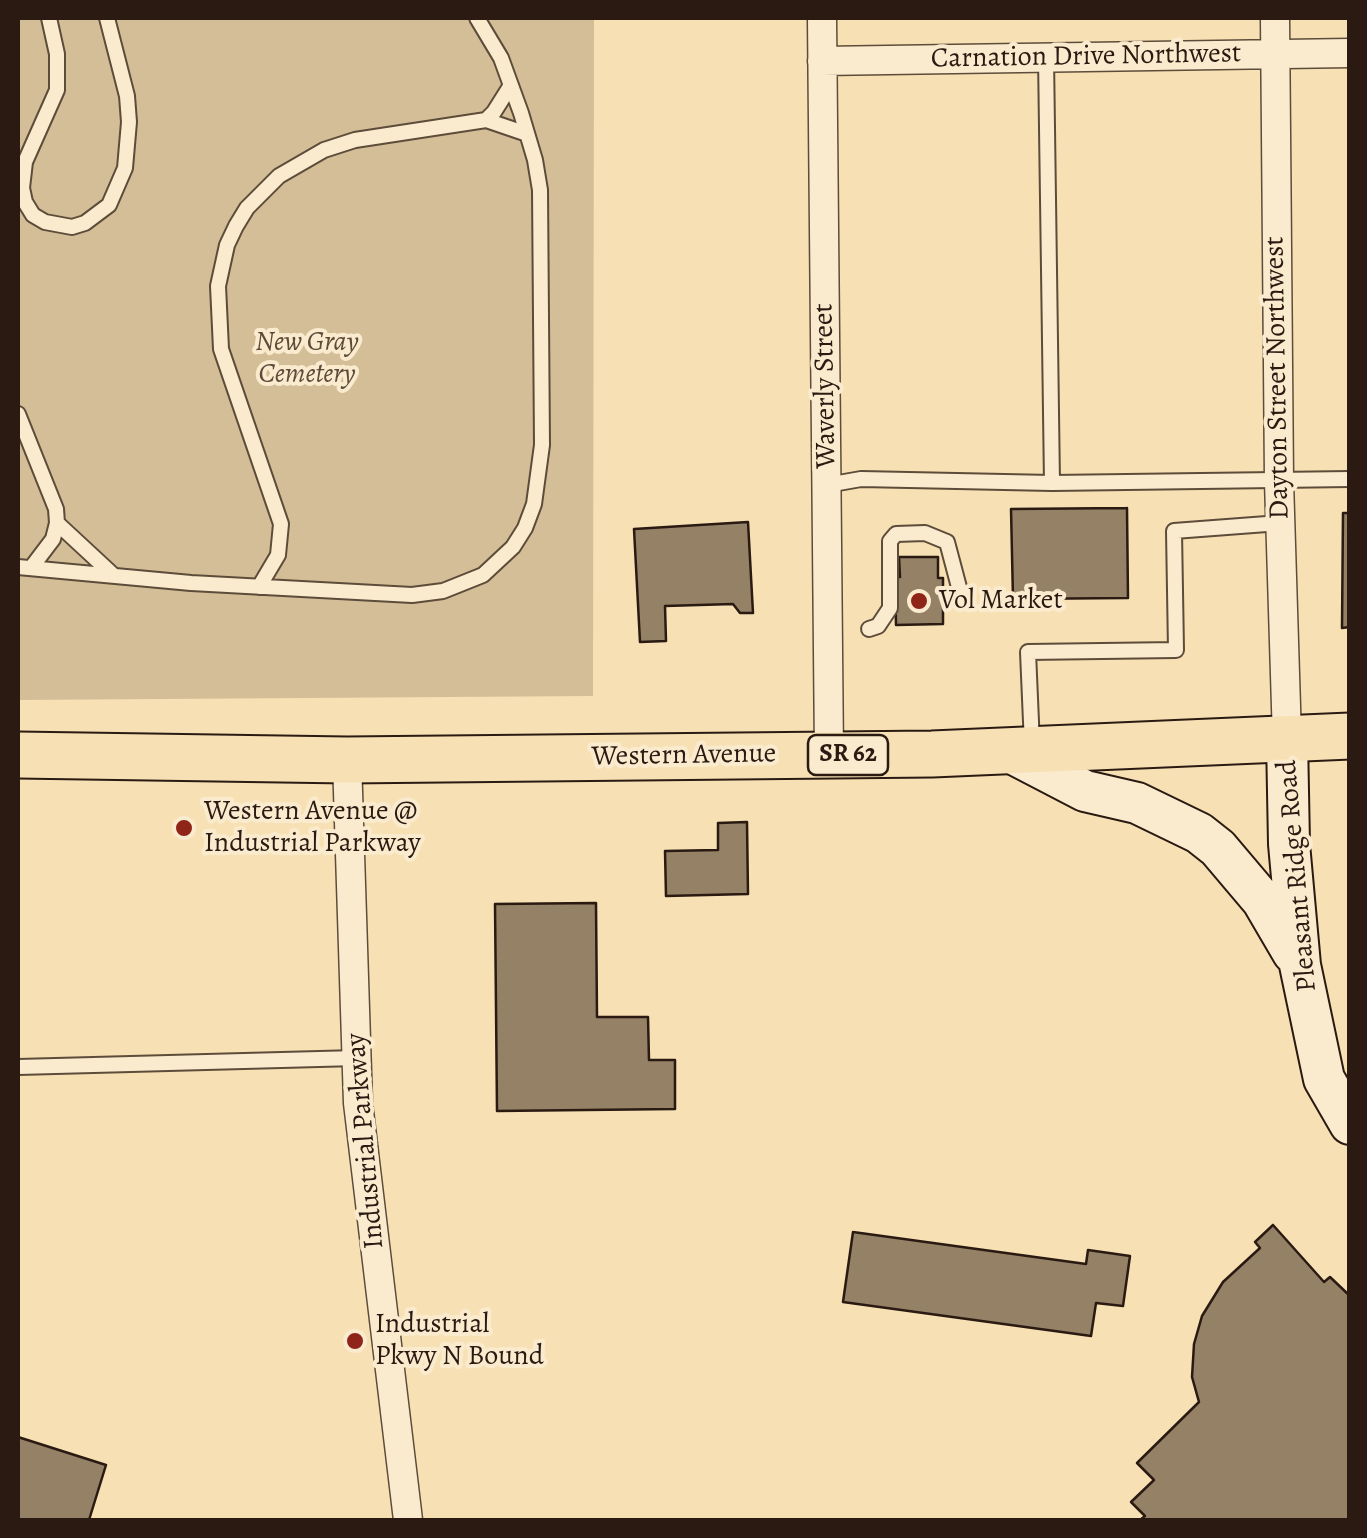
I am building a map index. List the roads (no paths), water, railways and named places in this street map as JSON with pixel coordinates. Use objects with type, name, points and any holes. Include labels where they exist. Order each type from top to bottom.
[{"type":"main road","name":"Western Avenue","points":[[18,755],[347,760],[829,755],[1021,752],[1350,736]]},
{"type":"main road","name":"Pleasant Ridge Road","points":[[1286,739],[1289,844],[1300,965],[1330,1079],[1350,1124]]},
{"type":"main road","points":[[1021,752],[1084,791],[1137,803],[1199,832],[1218,848],[1262,900],[1300,965]]},
{"type":"street","name":"Waverly Street","points":[[822,18],[829,755]]},
{"type":"street","name":"Dayton Street Northwest","points":[[1275,18],[1279,481],[1286,739]]},
{"type":"street","name":"Carnation Drive Northwest","points":[[822,61],[1350,52]]},
{"type":"street","name":"Industrial Parkway","points":[[347,760],[358,1103],[408,1520]]},
{"type":"lane","points":[[49,18],[57,54],[57,90],[26,162],[22,188],[34,215],[45,222],[72,227],[98,215],[109,204],[125,168],[127,96],[107,18]]},
{"type":"lane","points":[[24,567],[384,596],[443,590],[483,575],[513,548],[525,528],[538,480],[543,397],[540,190],[511,85],[477,18]]},
{"type":"lane","points":[[1046,57],[1052,483]]},
{"type":"lane","points":[[486,120],[511,85]]},
{"type":"lane","points":[[259,587],[278,556],[281,524],[221,349],[217,309],[220,267],[236,226],[247,208],[278,176],[324,150],[390,132],[486,120],[527,134]]},
{"type":"lane","points":[[18,414],[56,509],[58,524],[53,539],[24,567]]},
{"type":"lane","points":[[826,485],[861,480],[1350,480]]},
{"type":"lane","points":[[1021,752],[1028,652],[1176,650],[1174,531],[1280,523]]},
{"type":"lane","points":[[58,524],[112,574]]},
{"type":"lane","points":[[868,629],[878,626],[890,608],[890,540],[896,534],[925,532],[947,542],[960,591]]},
{"type":"lane","points":[[18,1067],[356,1058]]},
{"type":"place","name":"Vol Market","points":[[919,601]]},
{"type":"place","name":"Western Avenue @ Industrial Parkway","points":[[184,828]]},
{"type":"place","name":"Industrial Pkwy N Bound","points":[[355,1341]]},
{"type":"park label","name":"New Gray Cemetery","points":[[307,359]]}]
